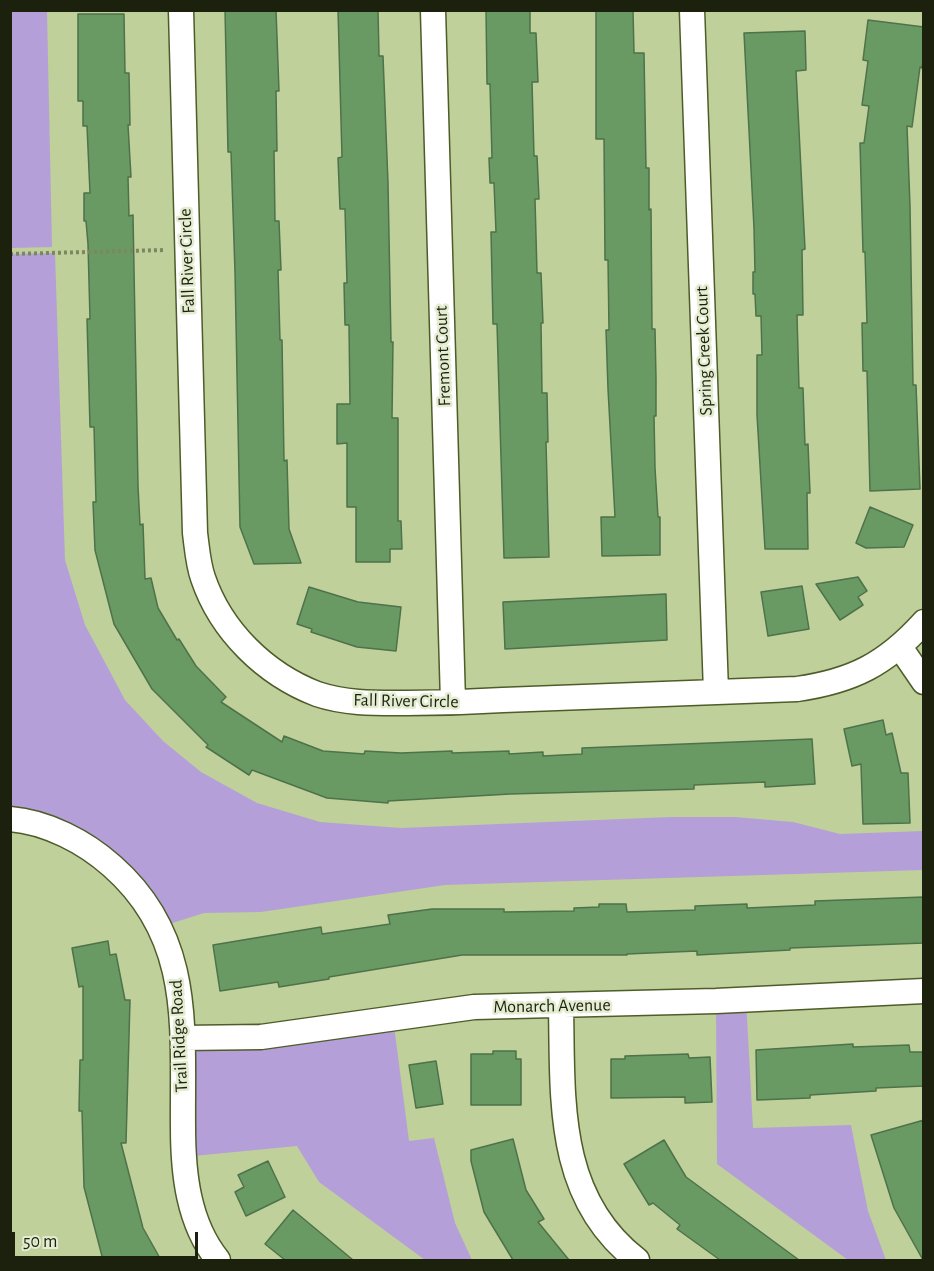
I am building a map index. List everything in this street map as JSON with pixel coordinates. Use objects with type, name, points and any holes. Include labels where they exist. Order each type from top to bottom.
[{"type":"street","name":"Fall River Circle","points":[[181,10],[195,533],[202,576],[218,610],[235,635],[258,658],[286,679],[318,694],[363,703],[453,702],[797,689],[825,685],[865,671],[900,647],[924,622]]},
{"type":"street","name":"Fremont Court","points":[[433,10],[453,702]]},
{"type":"street","name":"Spring Creek Court","points":[[692,10],[716,692]]},
{"type":"street","points":[[900,647],[924,682]]},
{"type":"street","name":"Trail Ridge Road","points":[[10,819],[53,829],[102,856],[139,894],[160,927],[174,962],[179,985],[183,1038],[183,1157],[186,1180],[198,1230],[218,1260]]},
{"type":"street","name":"Monarch Avenue","points":[[183,1038],[261,1037],[474,1007],[716,1001],[924,991]]},
{"type":"street","points":[[561,1006],[564,1117],[573,1168],[582,1191],[605,1229],[637,1260]]},
{"type":"path","points":[[10,254],[187,249]]},
{"type":"shaded area","points":[[10,11],[47,11],[52,247],[11,248]]},
{"type":"shaded area","points":[[55,253],[65,560],[85,625],[125,700],[163,741],[201,772],[257,803],[320,822],[401,828],[671,817],[735,817],[793,822],[840,834],[923,831],[923,870],[445,885],[261,912],[204,913],[160,927],[122,875],[11,819],[10,254]]},
{"type":"shaded area","points":[[746,1000],[753,1128],[851,1125],[868,1211],[886,1260],[848,1260],[717,1164],[716,1001]]},
{"type":"shaded area","points":[[393,1018],[409,1141],[434,1138],[455,1223],[472,1260],[425,1260],[319,1182],[297,1146],[183,1157],[183,1038]]},
{"type":"building","points":[[225,10],[276,10],[279,91],[276,91],[277,151],[274,151],[275,221],[279,221],[281,270],[278,270],[280,340],[282,340],[284,461],[287,460],[289,529],[301,563],[254,564],[240,527],[235,272],[231,152],[228,152]]},
{"type":"building","points":[[338,10],[378,10],[379,56],[383,56],[391,342],[393,342],[392,418],[398,418],[398,521],[401,521],[402,549],[390,549],[390,562],[356,562],[356,507],[347,507],[347,443],[337,444],[337,404],[350,404],[349,325],[345,325],[344,283],[347,283],[345,209],[340,209],[338,158],[342,157]]},
{"type":"building","points":[[486,10],[530,10],[530,33],[536,33],[538,82],[532,82],[534,156],[537,156],[539,199],[535,199],[537,273],[541,273],[543,323],[541,323],[542,393],[547,393],[549,557],[504,558],[497,324],[493,324],[491,232],[496,232],[494,183],[490,183],[489,158],[492,158],[490,84],[487,84]]},
{"type":"building","points":[[596,10],[633,10],[634,53],[644,53],[646,168],[649,168],[649,210],[651,209],[652,329],[655,329],[655,468],[658,517],[660,517],[660,555],[602,556],[601,517],[615,517],[606,330],[609,330],[608,260],[605,260],[604,139],[596,139]]},
{"type":"building","points":[[78,14],[124,14],[125,73],[129,73],[130,125],[128,125],[131,177],[128,177],[129,216],[133,215],[138,486],[140,525],[143,524],[145,579],[151,578],[158,608],[177,640],[179,639],[196,666],[226,697],[221,702],[282,742],[284,736],[323,751],[364,754],[365,751],[401,753],[452,751],[452,753],[509,751],[509,754],[543,752],[543,756],[582,754],[582,748],[812,739],[815,784],[765,787],[765,782],[694,785],[694,789],[510,794],[388,801],[388,803],[327,798],[252,770],[249,775],[206,747],[208,745],[152,689],[114,624],[95,550],[94,427],[90,427],[87,319],[90,319],[88,244],[86,221],[84,221],[84,193],[90,193],[87,126],[83,126],[83,101],[78,101]]},
{"type":"building","points":[[868,20],[924,27],[924,57],[922,68],[920,67],[912,127],[907,126],[913,385],[916,385],[920,489],[870,491],[867,371],[863,371],[862,323],[867,323],[860,143],[864,143],[869,106],[862,105],[868,61],[863,60]]},
{"type":"building","points":[[805,31],[806,70],[796,71],[805,249],[802,250],[803,315],[797,315],[799,388],[803,388],[805,445],[808,444],[810,493],[807,493],[808,549],[765,549],[757,415],[757,355],[762,355],[761,316],[756,316],[755,294],[753,294],[754,228],[744,33]]},
{"type":"building","points":[[870,507],[913,525],[904,547],[866,548],[856,543]]},
{"type":"building","points":[[858,577],[867,591],[858,597],[863,605],[840,620],[816,584]]},
{"type":"building","points":[[802,586],[809,629],[768,636],[761,592]]},
{"type":"building","points":[[309,587],[358,602],[401,607],[396,651],[357,647],[311,632],[312,629],[297,624]]},
{"type":"building","points":[[666,594],[667,640],[505,649],[503,602]]},
{"type":"building","points":[[883,720],[886,735],[892,733],[901,773],[908,773],[910,823],[863,824],[861,764],[852,766],[844,729]]},
{"type":"building","points":[[924,897],[924,943],[790,948],[790,950],[697,955],[697,951],[627,955],[462,955],[279,987],[278,982],[220,991],[213,945],[321,927],[322,934],[390,924],[388,915],[432,909],[504,909],[504,912],[574,911],[574,908],[599,907],[599,904],[626,904],[627,912],[695,910],[695,906],[747,904],[747,908],[815,905],[815,901]]},
{"type":"building","points":[[108,941],[110,955],[116,954],[125,1000],[130,1000],[126,1143],[121,1143],[143,1228],[161,1260],[103,1260],[84,1187],[82,1111],[79,1111],[80,1060],[83,1060],[83,986],[79,987],[72,948]]},
{"type":"building","points":[[853,1044],[853,1047],[909,1045],[910,1052],[924,1052],[924,1086],[876,1088],[876,1091],[810,1095],[810,1098],[757,1100],[756,1050]]},
{"type":"building","points":[[493,1051],[516,1051],[516,1059],[521,1059],[521,1105],[471,1105],[471,1054],[493,1054]]},
{"type":"building","points":[[688,1054],[689,1058],[710,1057],[712,1102],[685,1103],[685,1097],[611,1098],[611,1059],[625,1059],[625,1056]]},
{"type":"building","points":[[436,1061],[443,1104],[416,1108],[409,1065]]},
{"type":"building","points":[[924,1120],[923,1260],[894,1208],[871,1135]]},
{"type":"building","points":[[513,1139],[526,1190],[544,1219],[538,1222],[569,1260],[513,1260],[484,1212],[471,1161],[471,1150]]},
{"type":"building","points":[[664,1140],[686,1177],[799,1260],[720,1260],[677,1229],[680,1225],[653,1203],[649,1205],[624,1164]]},
{"type":"building","points":[[268,1161],[285,1197],[246,1216],[235,1192],[244,1187],[238,1175]]},
{"type":"building","points":[[293,1210],[353,1260],[285,1260],[265,1244]]}]
